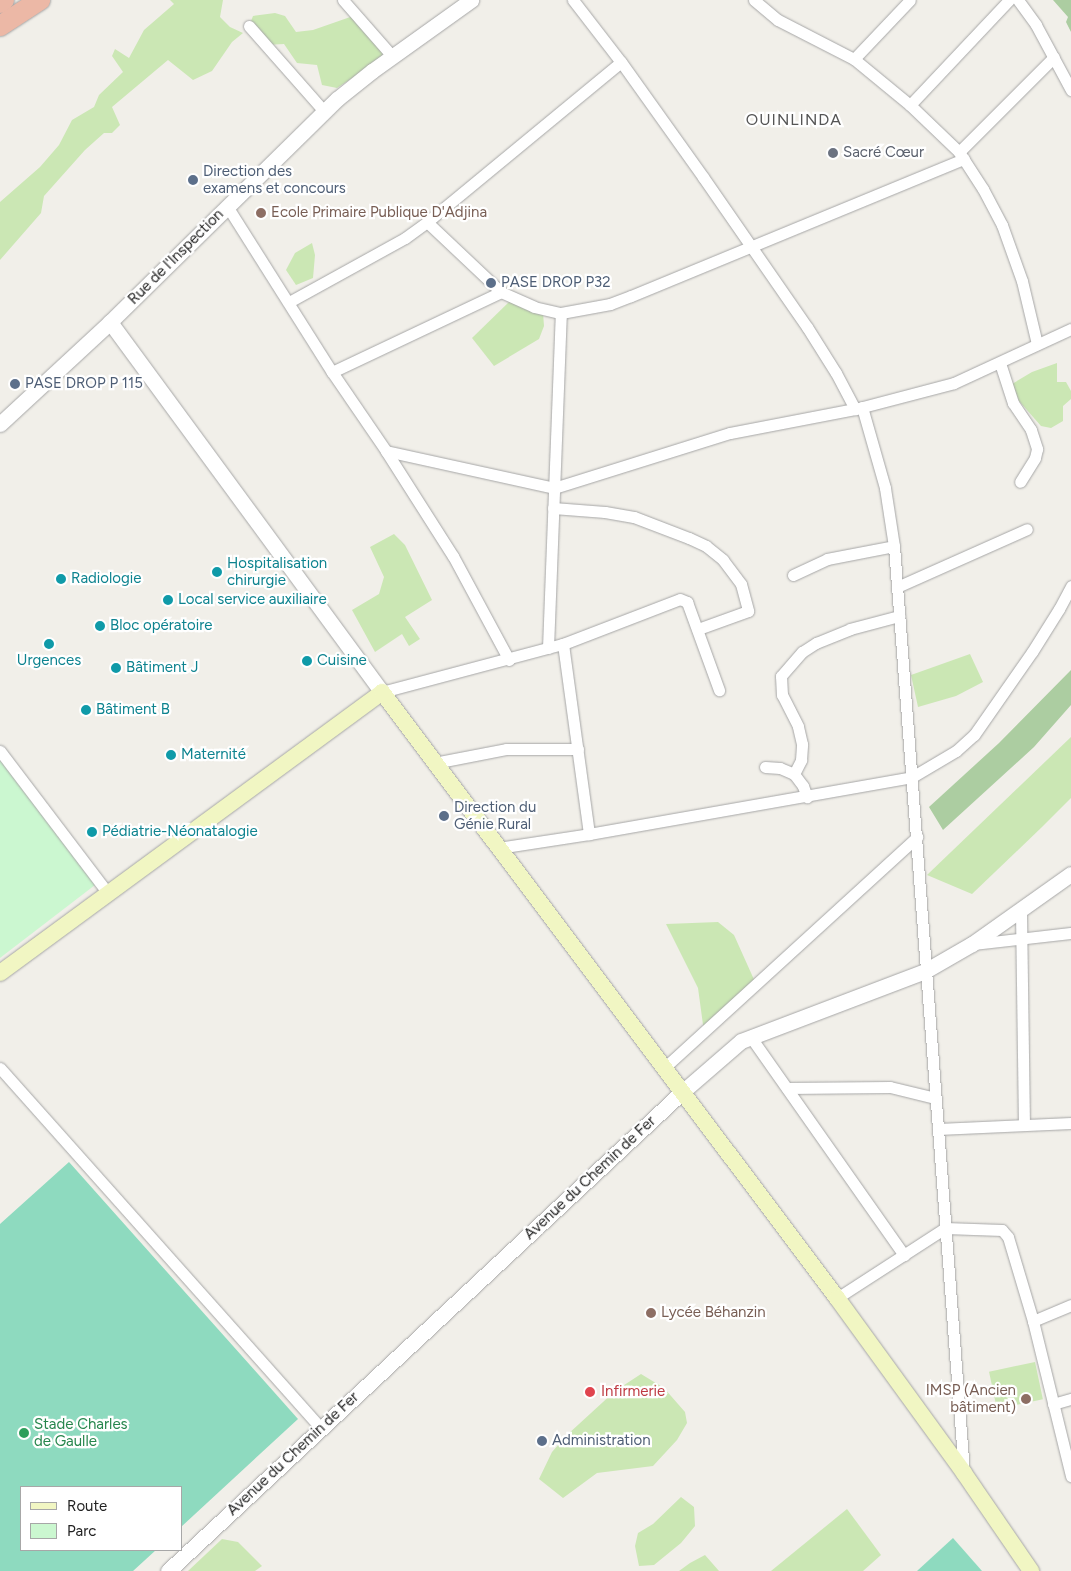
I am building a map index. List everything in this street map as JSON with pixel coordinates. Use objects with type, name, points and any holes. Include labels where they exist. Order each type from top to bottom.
[{"type":"highway","points":[[0,2],[4,0]]},
{"type":"highway","points":[[0,26],[40,0]]},
{"type":"main road","points":[[0,972],[106,892],[382,692],[681,1093],[837,1298],[964,1473],[1031,1571]]},
{"type":"street","points":[[343,0],[392,56]]},
{"type":"street","name":"Rue de l'Inspection","points":[[0,424],[110,322],[324,112],[392,56],[471,0]]},
{"type":"street","points":[[573,0],[621,62],[807,327],[858,408],[885,488],[894,546],[964,1473]]},
{"type":"street","points":[[754,0],[778,20],[854,59],[910,105],[961,156],[989,200],[1014,255],[1037,344]]},
{"type":"street","points":[[854,59],[910,0]]},
{"type":"street","points":[[910,105],[1009,0]]},
{"type":"street","points":[[1018,0],[1036,25],[1071,90]]},
{"type":"street","points":[[248,26],[324,112]]},
{"type":"street","points":[[427,222],[501,292],[534,307],[561,313],[610,304],[751,248],[961,156],[1054,57]]},
{"type":"street","points":[[289,302],[405,238],[621,62]]},
{"type":"street","points":[[227,206],[332,372],[386,451],[453,556],[509,660]]},
{"type":"street","points":[[332,372],[501,292]]},
{"type":"street","points":[[548,648],[561,313]]},
{"type":"street","points":[[110,322],[382,692],[509,660],[563,644],[680,599],[687,602],[719,690]]},
{"type":"street","points":[[386,451],[554,488],[730,433],[858,408],[954,383],[1071,329]]},
{"type":"street","points":[[1000,363],[1013,404],[1031,430],[1037,449],[1035,458],[1020,482]]},
{"type":"street","points":[[553,508],[605,512],[634,517],[706,546],[723,560],[741,584],[748,611],[698,629]]},
{"type":"street","points":[[897,586],[1027,529]]},
{"type":"street","points":[[794,575],[827,559],[894,546]]},
{"type":"street","points":[[498,848],[807,797],[912,776],[956,751],[974,735],[1060,610],[1071,586]]},
{"type":"street","points":[[794,774],[801,760],[802,744],[798,726],[782,695],[781,676],[802,652],[816,643],[850,629],[899,616]]},
{"type":"street","points":[[563,644],[590,834]]},
{"type":"street","points":[[434,763],[506,749],[578,749]]},
{"type":"street","points":[[0,752],[106,892]]},
{"type":"street","points":[[765,767],[780,768],[794,774],[803,786],[807,797]]},
{"type":"street","points":[[664,1068],[917,837]]},
{"type":"street","name":"Avenue du Chemin de Fer","points":[[168,1571],[681,1093],[741,1041],[750,1036],[862,997],[925,971],[972,944],[1021,912],[1071,874]]},
{"type":"street","points":[[1021,912],[1024,1123]]},
{"type":"street","points":[[972,944],[1071,933]]},
{"type":"street","points":[[750,1036],[904,1255]]},
{"type":"street","points":[[0,1068],[321,1428]]},
{"type":"street","points":[[787,1088],[890,1087],[935,1098]]},
{"type":"street","points":[[938,1129],[1024,1123],[1071,1123]]},
{"type":"street","points":[[837,1298],[945,1228],[994,1228],[1002,1230],[1008,1237],[1033,1321],[1071,1476]]},
{"type":"street","points":[[1033,1321],[1071,1305]]},
{"type":"street","points":[[1053,1404],[1071,1399]]},
{"type":"green space","points":[[170,0],[223,0],[220,17],[230,27],[243,33],[232,42],[212,71],[193,80],[168,60],[112,107],[120,125],[112,133],[104,133],[85,150],[44,196],[41,213],[0,260],[0,202],[40,167],[59,145],[72,120],[94,107],[99,95],[123,72],[112,56],[115,49],[129,58],[144,30],[174,4]]},
{"type":"green space","points":[[1053,0],[1071,0],[1071,32],[1066,22],[1068,17]]},
{"type":"green space","points":[[275,13],[285,16],[296,32],[313,30],[356,15],[385,48],[381,59],[337,88],[322,85],[317,65],[297,63],[284,44],[265,45],[249,26],[253,16]]},
{"type":"green space","points":[[312,243],[315,255],[313,278],[296,285],[286,270],[295,253]]},
{"type":"green space","points":[[510,301],[543,313],[544,326],[539,339],[494,366],[472,338]]},
{"type":"green space","points":[[1057,363],[1057,382],[1066,382],[1071,391],[1071,399],[1063,406],[1063,421],[1051,428],[1041,426],[1019,401],[1012,384],[1032,372]]},
{"type":"green space","points":[[394,534],[405,545],[432,600],[405,617],[420,639],[409,646],[402,634],[375,652],[352,610],[379,594],[384,577],[370,547]]},
{"type":"green space","points":[[970,654],[983,682],[956,696],[918,707],[911,675]]},
{"type":"green space","points":[[1071,670],[1071,705],[1034,747],[943,830],[929,807],[999,743]]},
{"type":"green space","points":[[1071,737],[1071,798],[1042,827],[972,894],[927,875]]},
{"type":"green space","points":[[0,760],[95,885],[0,958]]},
{"type":"green space","points":[[718,922],[734,935],[756,984],[704,1032],[698,988],[666,924]]},
{"type":"green space","points":[[69,1162],[298,1419],[182,1526],[182,1486],[20,1486],[20,1551],[155,1551],[133,1571],[0,1571],[0,1224]]},
{"type":"green space","points":[[1035,1362],[1043,1399],[997,1409],[989,1372]]},
{"type":"green space","points":[[641,1374],[664,1388],[685,1412],[687,1423],[677,1440],[653,1466],[597,1473],[563,1498],[539,1479],[552,1452],[567,1435],[615,1391]]},
{"type":"green space","points":[[681,1497],[694,1507],[695,1526],[681,1543],[654,1565],[639,1566],[635,1546],[638,1533],[653,1524]]},
{"type":"green space","points":[[847,1509],[881,1555],[863,1571],[771,1571]]},
{"type":"green space","points":[[953,1538],[982,1571],[917,1571]]},
{"type":"green space","points":[[222,1539],[238,1542],[262,1566],[255,1571],[188,1571]]},
{"type":"green space","points":[[705,1555],[719,1571],[679,1571],[690,1563]]},
{"type":"place","name":"Sacré Cœur","points":[[833,153]]},
{"type":"place","name":"Direction des examens et concours","points":[[193,180]]},
{"type":"place","name":"Ecole Primaire Publique D'Adjina","points":[[261,213]]},
{"type":"place","name":"PASE DROP P32","points":[[491,283]]},
{"type":"place","name":"PASE DROP P 115","points":[[15,384]]},
{"type":"place","name":"Hospitalisation chirurgie","points":[[217,572]]},
{"type":"place","name":"Radiologie","points":[[61,579]]},
{"type":"place","name":"Local service auxiliaire","points":[[168,600]]},
{"type":"place","name":"Bloc opératoire","points":[[100,626]]},
{"type":"place","name":"Urgences","points":[[49,644]]},
{"type":"place","name":"Cuisine","points":[[307,661]]},
{"type":"place","name":"Bâtiment J","points":[[116,668]]},
{"type":"place","name":"Bâtiment B","points":[[86,710]]},
{"type":"place","name":"Maternité","points":[[171,755]]},
{"type":"place","name":"Direction du Génie Rural","points":[[444,816]]},
{"type":"place","name":"Pédiatrie-Néonatalogie","points":[[92,832]]},
{"type":"place","name":"Lycée Béhanzin","points":[[651,1313]]},
{"type":"place","name":"Infirmerie","points":[[590,1392]]},
{"type":"place","name":"IMSP (Ancien bâtiment)","points":[[1026,1399]]},
{"type":"place","name":"Stade Charles de Gaulle","points":[[24,1433]]},
{"type":"place","name":"Administration","points":[[542,1441]]},
{"type":"district","name":"OUINLINDA","points":[[794,120]]}]
